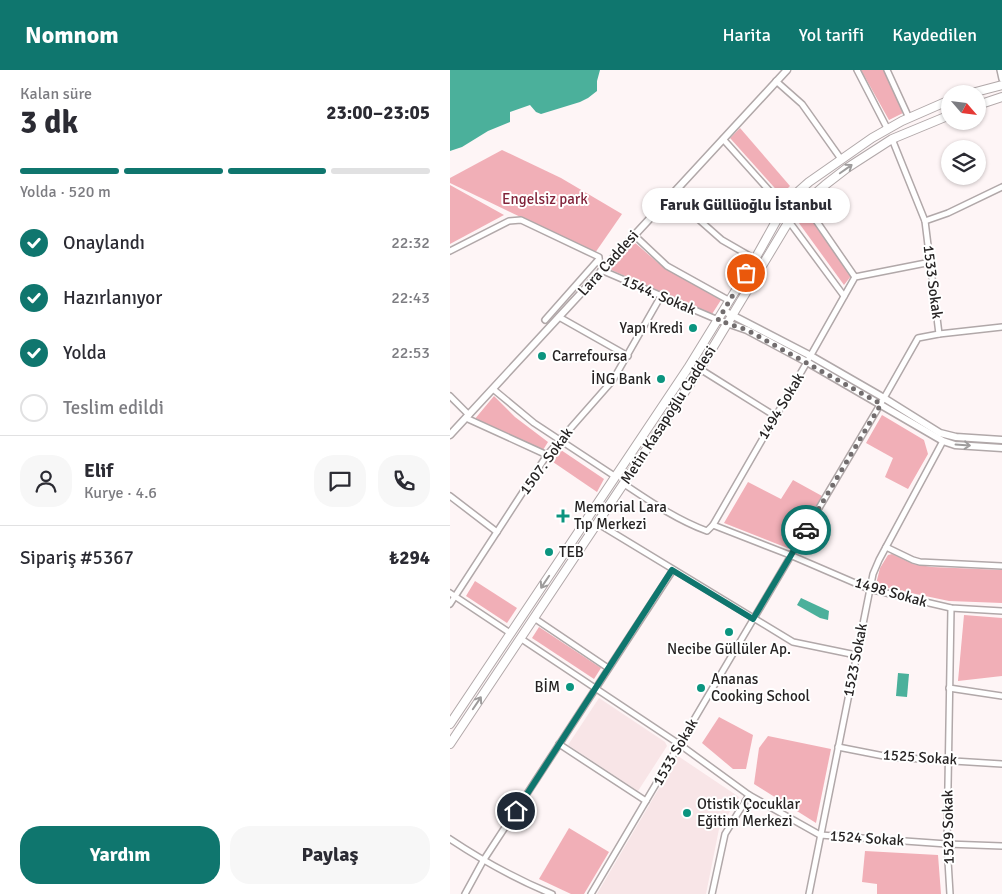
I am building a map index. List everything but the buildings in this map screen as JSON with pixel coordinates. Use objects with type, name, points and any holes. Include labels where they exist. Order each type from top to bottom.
[{"type":"main road","points":[[986,89],[1002,85]]},
{"type":"main road","points":[[986,102],[1002,97]]},
{"type":"main road","name":"Metin Kasapoğlu Caddesi","points":[[450,724],[724,311],[784,207],[799,190],[887,128],[941,104]]},
{"type":"main road","name":"Metin Kasapoğlu Caddesi","points":[[450,744],[700,369],[788,220],[804,203],[847,168],[892,139],[941,119]]},
{"type":"street","name":"Lara Caddesi","points":[[450,435],[603,267],[787,70]]},
{"type":"street","points":[[857,70],[887,128]]},
{"type":"street","points":[[887,70],[908,118]]},
{"type":"street","points":[[1000,70],[1002,79]]},
{"type":"street","points":[[776,81],[802,104],[841,159]]},
{"type":"street","points":[[723,139],[784,207]]},
{"type":"street","name":"1533 Sokak","points":[[591,894],[883,401],[918,338],[939,334],[925,221],[892,139]]},
{"type":"street","points":[[925,221],[948,213],[1002,187]]},
{"type":"street","points":[[671,195],[722,240],[755,259]]},
{"type":"street","points":[[804,203],[855,277],[931,262]]},
{"type":"street","name":"1544. Sokak","points":[[450,251],[509,221],[521,220],[599,259],[603,267],[661,296],[718,320]]},
{"type":"street","points":[[788,220],[844,296]]},
{"type":"street","points":[[634,235],[667,266],[730,301]]},
{"type":"street","points":[[545,320],[599,259]]},
{"type":"street","name":"1494 Sokak","points":[[713,525],[855,277]]},
{"type":"street","name":"1507. Sokak","points":[[450,604],[452,595],[497,532],[547,455],[613,380],[661,296]]},
{"type":"street","points":[[724,311],[940,433],[956,437],[1002,440]]},
{"type":"street","points":[[559,317],[628,356]]},
{"type":"street","points":[[718,320],[747,330],[809,359]]},
{"type":"street","points":[[939,334],[1002,327]]},
{"type":"street","points":[[700,369],[775,416]]},
{"type":"street","points":[[493,389],[534,423],[616,476]]},
{"type":"street","points":[[450,396],[467,416],[547,455]]},
{"type":"street","points":[[883,401],[943,442],[955,445],[1002,448]]},
{"type":"street","name":"1523 Sokak","points":[[809,894],[873,574],[943,442]]},
{"type":"street","name":"1498 Sokak","points":[[624,484],[690,525],[706,530],[713,525],[869,589],[952,608],[1002,612]]},
{"type":"street","points":[[450,496],[497,532]]},
{"type":"street","points":[[597,523],[796,644],[856,656]]},
{"type":"street","points":[[886,547],[920,562],[1002,566]]},
{"type":"street","points":[[465,894],[483,861],[672,570]]},
{"type":"street","points":[[452,595],[510,633]]},
{"type":"street","name":"1529 Sokak","points":[[950,894],[947,844],[947,760],[952,608]]},
{"type":"street","points":[[534,618],[608,668]]},
{"type":"street","name":"1524 Sokak","points":[[520,638],[679,744],[749,795],[820,835],[1002,846]]},
{"type":"street","points":[[949,688],[1002,696]]},
{"type":"street","points":[[559,744],[646,802]]},
{"type":"street","name":"1525 Sokak","points":[[838,747],[889,756],[1002,764]]},
{"type":"street","points":[[712,894],[725,834],[749,795]]},
{"type":"street","points":[[450,839],[483,861],[552,894]]},
{"type":"shaded area","points":[[450,70],[600,70],[597,91],[588,98],[541,114],[536,112],[530,105],[510,112],[510,122],[488,131],[462,147],[450,151]]},
{"type":"shaded area","points":[[801,598],[829,611],[828,620],[820,618],[797,605]]},
{"type":"shaded area","points":[[898,673],[909,674],[907,697],[896,696]]},
{"type":"shaded area","points":[[599,698],[665,742],[667,746],[638,791],[568,745]]},
{"type":"shaded area","name":"Otistik Çocuklar Eğitim Merkezi","points":[[678,756],[739,797],[719,829],[706,894],[597,894]]},
{"type":"green space","points":[[861,70],[885,70],[903,113],[889,120]]},
{"type":"green space","points":[[740,128],[790,186],[781,195],[730,138]]},
{"type":"green space","name":"Engelsiz park","points":[[502,150],[561,178],[622,214],[595,253],[450,183],[450,178]]},
{"type":"green space","points":[[450,185],[504,215],[450,244]]},
{"type":"green space","points":[[805,211],[851,276],[844,285],[796,219]]},
{"type":"green space","points":[[634,242],[664,268],[721,300],[712,314],[609,269]]},
{"type":"green space","points":[[494,396],[515,417],[548,442],[543,450],[474,420]]},
{"type":"green space","points":[[882,415],[924,440],[928,454],[908,489],[885,477],[893,458],[866,443]]},
{"type":"green space","points":[[561,450],[604,479],[597,492],[553,462]]},
{"type":"green space","points":[[793,480],[822,496],[790,549],[724,523],[748,482],[781,499]]},
{"type":"green space","points":[[892,554],[913,564],[932,567],[1002,570],[1002,603],[949,601],[878,586],[876,584],[880,568],[888,555]]},
{"type":"green space","points":[[475,581],[517,608],[507,623],[466,596]]},
{"type":"green space","points":[[964,615],[1002,618],[1002,676],[958,681]]},
{"type":"green space","points":[[539,627],[601,668],[594,679],[532,638]]},
{"type":"green space","points":[[719,717],[753,735],[746,769],[733,769],[702,743]]},
{"type":"green space","points":[[768,736],[831,749],[816,823],[754,784],[759,748]]},
{"type":"green space","points":[[569,828],[609,852],[584,894],[571,894],[539,879]]},
{"type":"green space","points":[[865,851],[938,855],[941,894],[877,894],[877,884],[862,882]]},
{"type":"way so far","points":[[746,273],[718,320],[747,330],[881,404],[806,530]]},
{"type":"place","name":"Faruk Güllüoğlu İstanbul","points":[[746,273]]},
{"type":"place","name":"Yapı Kredi","points":[[693,328]]},
{"type":"place","name":"Carrefoursa","points":[[542,356]]},
{"type":"place","name":"İNG Bank","points":[[661,379]]},
{"type":"place","name":"Memorial Lara Tıp Merkezi","points":[[563,516]]},
{"type":"place","name":"TEB","points":[[549,552]]},
{"type":"place","name":"Necibe Güllüler Ap.","points":[[729,632]]},
{"type":"place","name":"BİM","points":[[570,687]]},
{"type":"place","name":"Ananas Cooking School","points":[[701,688]]},
{"type":"place","name":"Otistik Çocuklar Eğitim Merkezi","points":[[687,813]]},
{"type":"route","points":[[516,811],[672,570],[753,619],[806,530]]}]
